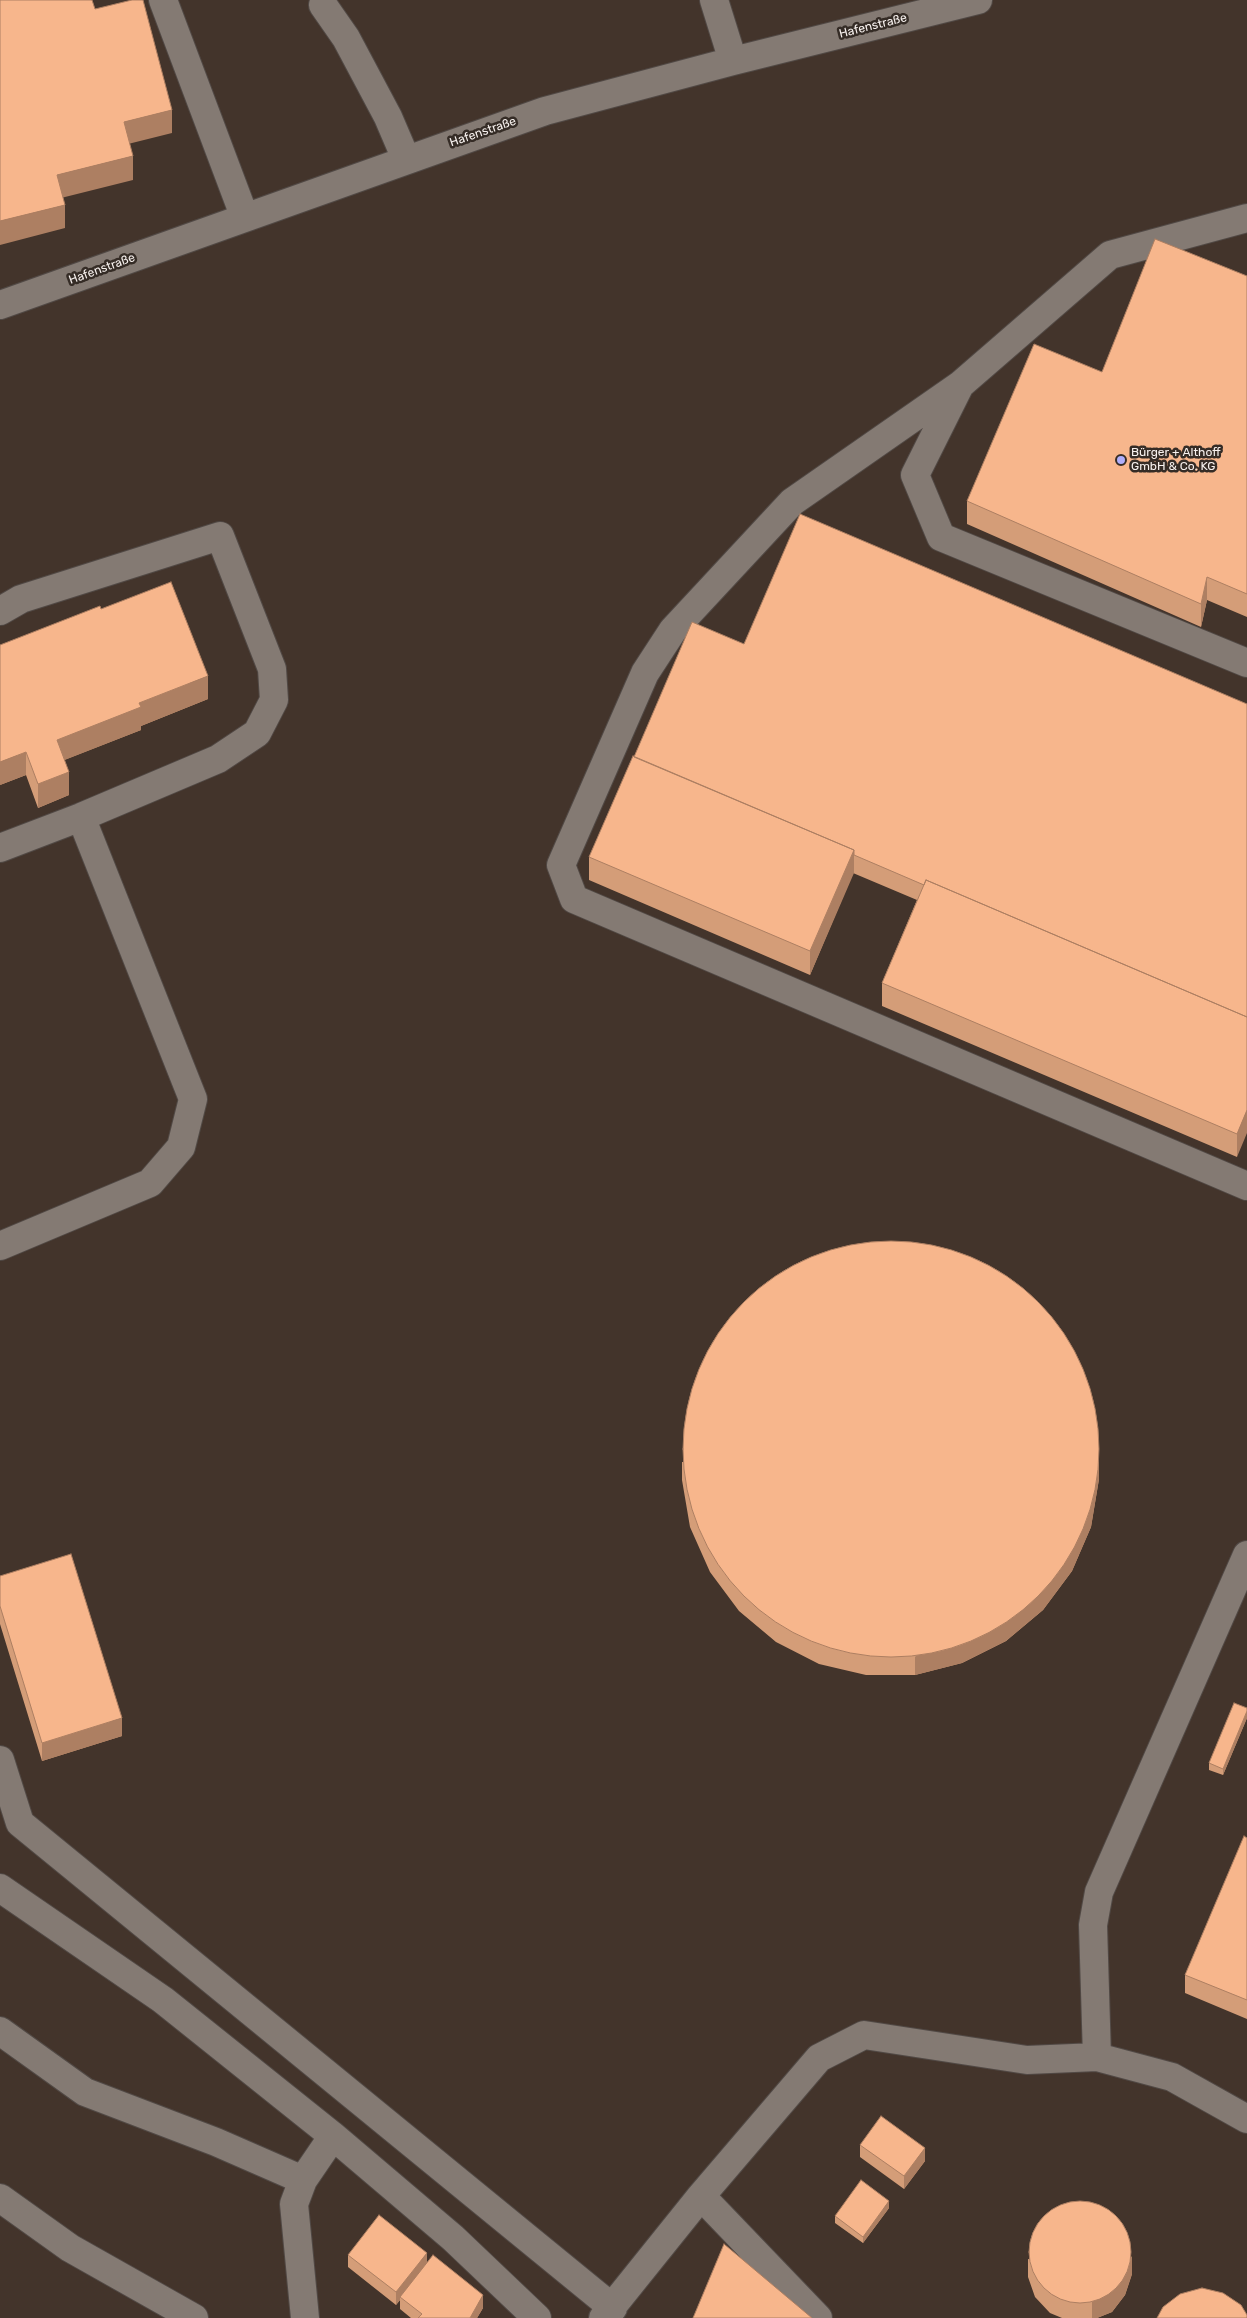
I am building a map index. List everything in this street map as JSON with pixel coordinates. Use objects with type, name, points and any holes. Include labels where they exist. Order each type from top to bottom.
[{"type":"street","points":[[163,0],[245,218]]},
{"type":"street","points":[[714,0],[733,61]]},
{"type":"street","name":"Hafenstraße","points":[[0,305],[545,111],[733,61],[978,0]]},
{"type":"street","points":[[325,2],[388,117],[406,159]]},
{"type":"street","points":[[1247,218],[1110,256],[960,385],[792,502],[673,630],[645,673],[561,864],[574,899],[1247,1186]]},
{"type":"street","points":[[960,385],[916,475],[941,537],[1247,663]]},
{"type":"street","points":[[0,611],[21,599],[220,536],[272,668],[274,700],[257,733],[218,759],[81,817],[0,848]]},
{"type":"street","points":[[0,1246],[150,1183],[181,1147],[193,1099],[81,817]]},
{"type":"street","points":[[1098,2057],[1092,1925],[1099,1892],[1247,1555]]},
{"type":"street","points":[[0,1760],[20,1823],[608,2313],[701,2196],[819,2058],[864,2035],[1027,2060],[1098,2057],[1172,2077],[1247,2119]]},
{"type":"street","points":[[0,1888],[163,2000],[332,2136],[453,2238],[537,2318]]},
{"type":"street","points":[[0,2032],[85,2092],[216,2142],[303,2180]]},
{"type":"street","points":[[305,2318],[294,2204],[303,2180],[332,2136]]},
{"type":"street","points":[[701,2196],[818,2318]]},
{"type":"street","points":[[0,2198],[70,2248],[194,2318]]},
{"type":"shaded area","points":[[0,0],[1247,0],[1247,2318],[0,2318]]},
{"type":"building","points":[[0,0],[92,0],[95,9],[132,0],[143,0],[172,110],[124,122],[133,156],[57,175],[65,205],[0,221]]},
{"type":"building","name":"Bürger + Althoff GmbH & Co. KG","points":[[1155,239],[1247,276],[1247,594],[1207,577],[1201,604],[967,501],[1034,344],[1102,372]]},
{"type":"building","points":[[800,514],[1247,704],[1247,1017],[926,880],[924,885],[854,855],[854,850],[634,757],[692,622],[744,644]]},
{"type":"building","points":[[171,582],[208,676],[139,703],[141,707],[57,740],[69,772],[38,784],[26,752],[0,762],[0,645],[100,606],[101,609]]},
{"type":"building","points":[[633,756],[854,850],[810,951],[589,857]]},
{"type":"building","points":[[926,880],[1247,1017],[1247,1110],[1237,1134],[882,983]]},
{"type":"building","points":[[891,1241],[932,1245],[971,1257],[1006,1276],[1038,1302],[1064,1334],[1083,1369],[1095,1408],[1099,1449],[1095,1490],[1083,1529],[1064,1564],[1038,1596],[1006,1622],[971,1641],[932,1653],[891,1657],[850,1653],[811,1641],[776,1622],[744,1596],[718,1564],[699,1529],[687,1490],[683,1449],[687,1408],[699,1369],[718,1334],[744,1302],[776,1276],[811,1257],[850,1245]]},
{"type":"building","points":[[71,1554],[122,1718],[42,1743],[0,1606],[0,1576]]},
{"type":"building","points":[[1234,1703],[1247,1708],[1247,1711],[1223,1769],[1209,1763]]},
{"type":"building","points":[[1244,1836],[1247,1838],[1247,2000],[1185,1975]]},
{"type":"building","points":[[881,2116],[925,2148],[904,2176],[860,2145]]},
{"type":"building","points":[[861,2180],[889,2201],[863,2237],[835,2216]]},
{"type":"building","points":[[1080,2201],[1100,2204],[1109,2209],[1123,2223],[1128,2232],[1131,2252],[1128,2272],[1123,2281],[1109,2295],[1100,2300],[1080,2303],[1060,2300],[1051,2295],[1037,2281],[1032,2272],[1029,2252],[1032,2232],[1037,2223],[1051,2209],[1060,2204]]},
{"type":"building","points":[[379,2215],[427,2253],[396,2292],[348,2255]]},
{"type":"building","points":[[724,2244],[812,2318],[693,2318]]},
{"type":"building","points":[[433,2255],[483,2295],[470,2318],[418,2318],[422,2314],[400,2297]]},
{"type":"building","points":[[1202,2288],[1223,2293],[1241,2305],[1247,2318],[1157,2318],[1163,2307],[1180,2294]]},
{"type":"place","name":"Bürger + Althoff GmbH & Co. KG","points":[[1121,460]]}]
